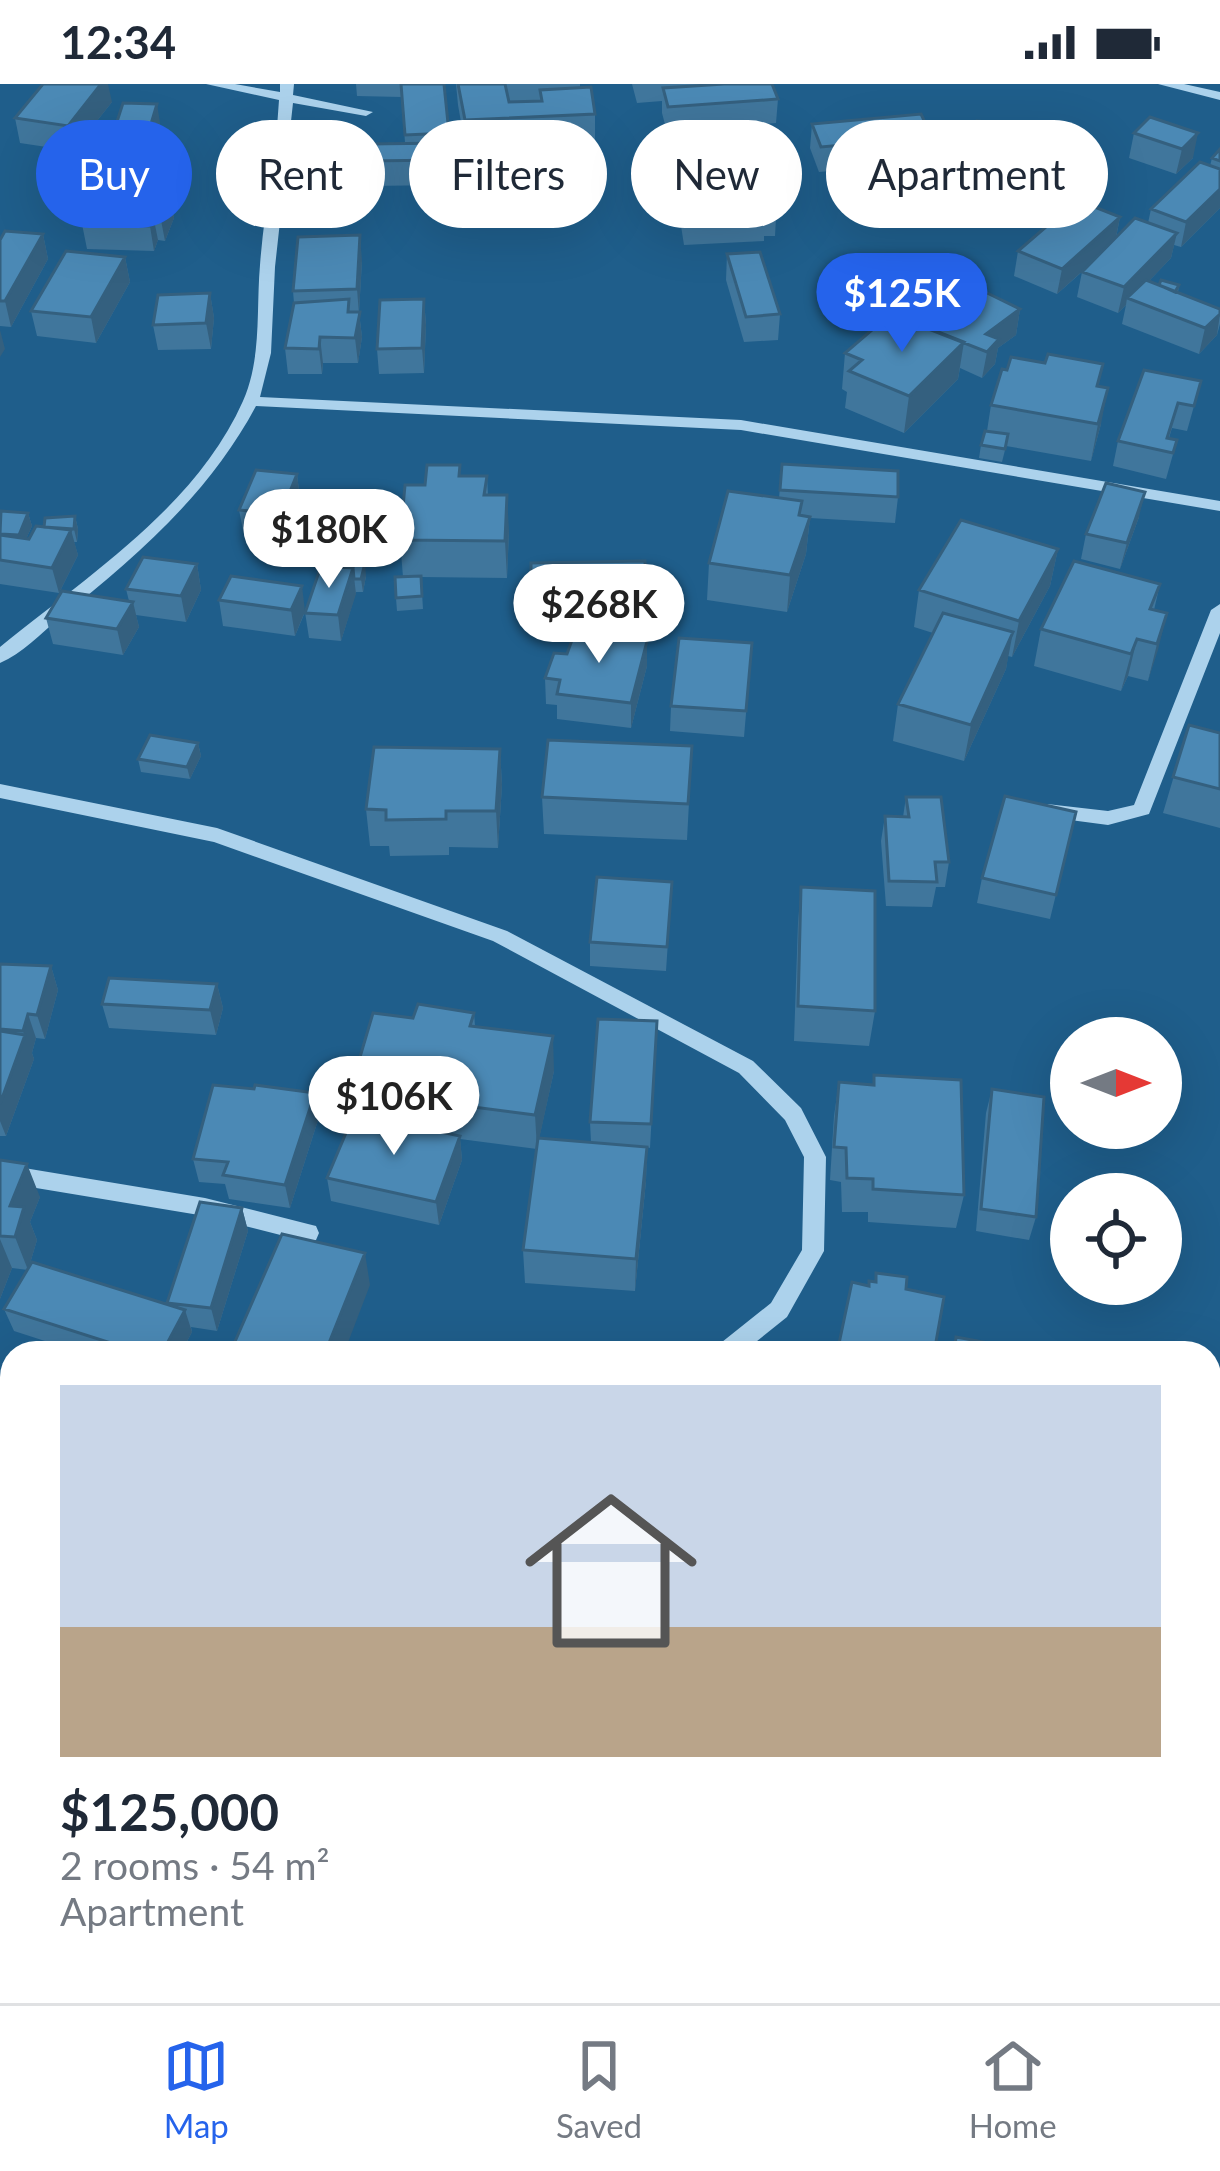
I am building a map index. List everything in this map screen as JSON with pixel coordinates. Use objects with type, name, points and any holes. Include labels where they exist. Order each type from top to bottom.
[{"type":"street","points":[[213,84],[287,92],[366,112]]},
{"type":"street","points":[[1165,84],[1220,96]]},
{"type":"street","points":[[0,657],[168,514],[217,458],[251,401],[266,336],[267,269],[287,92]]},
{"type":"street","points":[[251,401],[741,425],[1220,506]]},
{"type":"street","points":[[1030,808],[1110,819],[1128,818],[1142,809],[1220,610]]},
{"type":"street","points":[[0,791],[217,835],[500,936],[746,1067],[793,1114],[815,1156],[813,1251],[778,1310],[740,1341]]},
{"type":"street","points":[[0,1174],[205,1207],[308,1233]]},
{"type":"building","points":[[43,84],[101,84],[73,120],[15,118]]},
{"type":"building","points":[[401,84],[444,84],[448,120],[409,120],[409,135],[405,135]]},
{"type":"building","points":[[458,84],[505,84],[509,102],[542,101],[540,90],[591,87],[595,114],[465,120]]},
{"type":"building","points":[[772,84],[778,99],[668,107],[663,88]]},
{"type":"building","points":[[123,103],[157,104],[152,120],[117,120]]},
{"type":"building","points":[[921,114],[924,120],[856,120]]},
{"type":"building","points":[[1150,117],[1198,133],[1182,149],[1134,133]]},
{"type":"building","points":[[826,123],[826,147],[821,147],[812,124]]},
{"type":"building","points":[[409,143],[409,160],[385,161],[385,144]]},
{"type":"building","points":[[1200,162],[1220,169],[1220,189],[1186,222],[1151,209]]},
{"type":"building","points":[[1108,212],[1120,217],[1108,228]]},
{"type":"building","points":[[1135,218],[1177,233],[1124,287],[1082,272]]},
{"type":"building","points":[[1045,228],[1108,228],[1062,269],[1018,251]]},
{"type":"building","points":[[5,231],[43,234],[5,301],[0,301],[0,240]]},
{"type":"building","points":[[360,235],[357,289],[293,291],[298,237]]},
{"type":"building","points":[[66,251],[125,257],[91,317],[31,311]]},
{"type":"building","points":[[760,252],[780,314],[746,317],[727,254]]},
{"type":"building","points":[[1146,280],[1220,309],[1220,314],[1205,328],[1127,298]]},
{"type":"building","points":[[1161,280],[1179,285],[1175,292],[1159,285]]},
{"type":"building","points":[[983,291],[1020,309],[986,334],[999,339],[987,352],[921,326],[936,314],[944,318]]},
{"type":"building","points":[[210,293],[206,323],[153,325],[158,295]]},
{"type":"building","points":[[349,299],[348,312],[360,312],[355,338],[320,337],[319,349],[285,348],[294,303]]},
{"type":"building","points":[[424,299],[422,348],[377,349],[380,300]]},
{"type":"building","points":[[905,319],[964,342],[909,396],[849,371],[862,360],[845,353],[880,323],[894,329]]},
{"type":"building","points":[[1048,354],[1103,364],[1097,386],[1108,388],[1098,424],[991,405],[1002,369],[1007,370],[1011,357],[1045,363]]},
{"type":"building","points":[[1144,370],[1201,381],[1194,406],[1178,403],[1167,438],[1177,440],[1173,453],[1118,441]]},
{"type":"building","points":[[985,431],[1008,434],[1005,449],[981,445]]},
{"type":"building","points":[[782,464],[898,471],[898,497],[780,490]]},
{"type":"building","points":[[427,465],[460,465],[459,476],[487,476],[484,495],[507,495],[505,541],[400,540],[405,485],[425,485]]},
{"type":"building","points":[[256,470],[297,474],[281,514],[239,510]]},
{"type":"building","points":[[1106,483],[1145,492],[1127,543],[1086,534]]},
{"type":"building","points":[[728,491],[802,501],[799,515],[810,517],[790,575],[709,563]]},
{"type":"building","points":[[1,511],[28,513],[19,535],[0,534]]},
{"type":"building","points":[[75,516],[74,529],[44,527],[45,518]]},
{"type":"building","points":[[961,520],[1058,549],[1019,621],[919,590]]},
{"type":"building","points":[[36,526],[71,530],[52,568],[0,560],[0,535],[29,539]]},
{"type":"building","points":[[143,557],[197,564],[181,596],[126,589]]},
{"type":"building","points":[[330,561],[365,563],[361,579],[354,579],[353,568],[328,566]]},
{"type":"building","points":[[645,561],[646,595],[531,597],[531,563]]},
{"type":"building","points":[[1074,561],[1160,584],[1150,609],[1167,613],[1157,644],[1137,639],[1131,654],[1041,629]]},
{"type":"building","points":[[321,566],[353,568],[338,615],[305,613]]},
{"type":"building","points":[[231,576],[302,586],[291,610],[219,600]]},
{"type":"building","points":[[421,576],[422,596],[396,598],[395,577]]},
{"type":"building","points":[[62,591],[133,602],[117,629],[46,618]]},
{"type":"building","points":[[943,613],[1013,632],[971,725],[898,704]]},
{"type":"building","points":[[577,626],[647,641],[631,703],[557,694],[560,680],[545,678],[554,653],[567,654]]},
{"type":"building","points":[[679,638],[752,643],[746,711],[671,706]]},
{"type":"building","points":[[1189,725],[1220,733],[1220,789],[1173,777]]},
{"type":"building","points":[[150,735],[198,743],[187,767],[138,759]]},
{"type":"building","points":[[548,740],[692,746],[688,804],[542,797]]},
{"type":"building","points":[[374,747],[500,749],[496,811],[446,811],[446,819],[386,820],[386,810],[366,809]]},
{"type":"building","points":[[1005,796],[1076,812],[1056,895],[982,878]]},
{"type":"building","points":[[906,797],[941,797],[949,862],[935,862],[937,882],[889,881],[885,816],[909,817]]},
{"type":"building","points":[[597,877],[672,882],[667,947],[590,942]]},
{"type":"building","points":[[801,887],[875,891],[875,1011],[798,1006]]},
{"type":"building","points":[[0,964],[51,966],[37,1015],[28,1014],[23,1031],[0,1029]]},
{"type":"building","points":[[109,978],[217,984],[210,1010],[102,1004]]},
{"type":"building","points":[[418,1004],[474,1013],[470,1026],[553,1036],[535,1115],[350,1091],[373,1013],[413,1018]]},
{"type":"building","points":[[598,1019],[657,1021],[651,1124],[590,1122]]},
{"type":"building","points":[[0,1031],[25,1035],[0,1104]]},
{"type":"building","points":[[874,1075],[961,1080],[964,1195],[873,1189],[873,1179],[847,1178],[846,1148],[834,1147],[839,1082],[874,1085]]},
{"type":"building","points":[[213,1085],[315,1093],[285,1185],[223,1175],[228,1162],[193,1159]]},
{"type":"building","points":[[992,1089],[1044,1097],[1036,1217],[981,1209]]},
{"type":"building","points":[[354,1114],[460,1136],[436,1202],[327,1178]]},
{"type":"building","points":[[538,1138],[647,1147],[636,1259],[523,1250]]},
{"type":"building","points":[[0,1160],[27,1164],[10,1206],[24,1207],[15,1237],[0,1236]]},
{"type":"building","points":[[200,1202],[242,1208],[211,1308],[167,1303]]},
{"type":"building","points":[[282,1234],[365,1253],[330,1341],[235,1341]]},
{"type":"building","points":[[32,1262],[185,1310],[168,1341],[104,1341],[4,1309]]},
{"type":"building","points":[[876,1273],[907,1277],[906,1289],[944,1297],[936,1341],[840,1341],[852,1282],[869,1286],[869,1281],[876,1282]]}]
